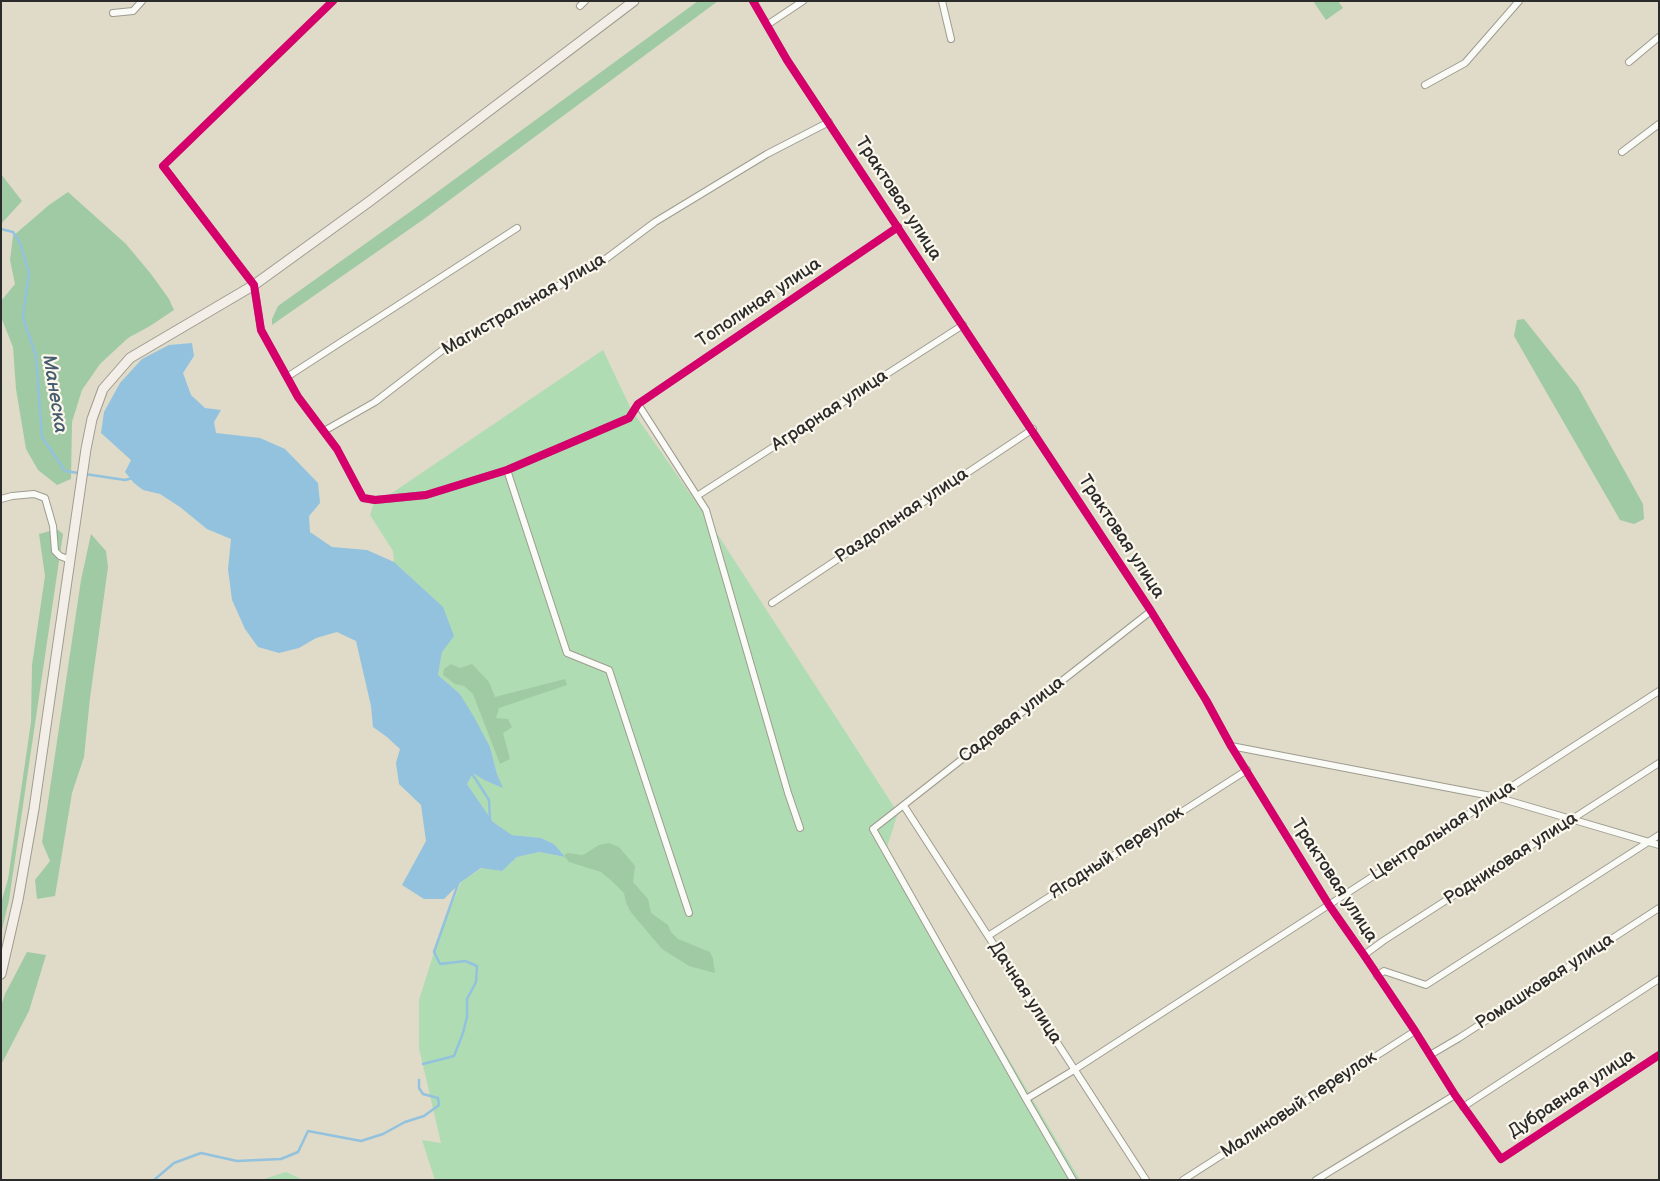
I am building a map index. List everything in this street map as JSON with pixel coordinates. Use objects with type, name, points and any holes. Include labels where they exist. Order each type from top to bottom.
[{"type":"main road","points":[[1,974],[18,900],[33,818],[86,449],[92,419],[103,389],[130,358],[254,285],[378,195],[634,1]]},
{"type":"street","points":[[114,13],[133,10],[142,1]]},
{"type":"street","points":[[324,431],[298,396],[261,330],[254,285],[163,166],[333,1]]},
{"type":"street","name":"Трактовая улица","points":[[753,1],[787,60],[1033,429],[1151,611],[1328,905],[1415,1031],[1455,1095],[1501,1159]]},
{"type":"street","points":[[767,25],[803,1]]},
{"type":"street","points":[[942,1],[951,39]]},
{"type":"street","points":[[1426,85],[1465,63],[1519,1]]},
{"type":"street","points":[[1629,62],[1659,36]]},
{"type":"street","name":"Магистральная улица","points":[[324,431],[375,402],[449,345],[599,264],[655,222],[767,154],[829,122]]},
{"type":"street","points":[[1622,152],[1659,124]]},
{"type":"street","name":"Тополиная улица","points":[[324,431],[338,449],[363,498],[375,500],[426,496],[507,470],[629,418],[638,404],[898,227]]},
{"type":"street","points":[[287,377],[517,228]]},
{"type":"street","name":"Аграрная улица","points":[[697,496],[963,325]]},
{"type":"street","points":[[638,404],[706,510],[788,793],[800,828]]},
{"type":"street","name":"Раздольная улица","points":[[772,603],[1033,429]]},
{"type":"street","points":[[507,470],[567,653],[609,670],[689,913]]},
{"type":"street","points":[[1,499],[34,494],[45,498],[53,526],[55,552],[70,560]]},
{"type":"street","name":"Садовая улица","points":[[1026,1099],[873,829],[1151,611]]},
{"type":"street","name":"Центральная улица","points":[[1026,1099],[1074,1070],[1659,692]]},
{"type":"street","points":[[1231,746],[1496,797],[1659,845]]},
{"type":"street","name":"Родниковая улица","points":[[1364,955],[1659,763]]},
{"type":"street","name":"Ягодный переулок","points":[[988,936],[1247,770]]},
{"type":"street","name":"Дачная улица","points":[[904,806],[1146,1180]]},
{"type":"street","points":[[1377,976],[1384,971],[1426,985],[1659,835]]},
{"type":"street","name":"Ромашковая улица","points":[[1430,1055],[1659,908]]},
{"type":"street","points":[[1464,1107],[1659,979]]},
{"type":"street","name":"Малиновый переулок","points":[[1183,1180],[1415,1031]]},
{"type":"street","name":"Дубравная улица","points":[[1501,1159],[1659,1055]]},
{"type":"street","points":[[1316,1180],[1455,1095]]},
{"type":"street","points":[[1026,1099],[1073,1180]]},
{"type":"green space","points":[[698,1],[718,1],[424,219],[272,325],[272,319],[278,306]]},
{"type":"green space","points":[[1313,1],[1338,1],[1343,8],[1326,20]]},
{"type":"green space","points":[[1,174],[22,201],[1,224]]},
{"type":"green space","points":[[68,192],[126,244],[151,274],[169,299],[174,310],[128,338],[100,364],[82,390],[72,422],[71,479],[57,485],[38,470],[26,449],[16,389],[13,347],[1,317],[1,301],[15,284],[10,260],[13,236],[49,205]]},
{"type":"green space","points":[[1524,319],[1578,387],[1643,504],[1644,519],[1634,524],[1620,520],[1514,336],[1517,320]]},
{"type":"green space","points":[[603,350],[631,409],[705,515],[898,813],[886,850],[1080,1180],[435,1180],[422,1140],[441,1143],[419,1048],[419,1000],[437,943],[461,882],[482,868],[502,871],[517,857],[539,852],[564,857],[554,844],[541,838],[512,835],[493,822],[467,784],[473,773],[484,780],[502,787],[490,747],[460,694],[438,675],[442,652],[442,607],[394,562],[393,551],[370,515],[375,500],[392,493]]},
{"type":"green space","points":[[57,529],[63,534],[9,900],[1,934],[1,903],[8,879],[31,722],[32,665],[45,576],[39,534]]},
{"type":"green space","points":[[91,534],[106,551],[108,567],[84,757],[72,793],[55,896],[37,899],[35,880],[50,861],[42,842],[81,580]]},
{"type":"green space","points":[[451,664],[460,668],[472,664],[489,682],[495,697],[565,679],[567,685],[499,708],[496,718],[508,719],[512,727],[503,733],[510,759],[500,764],[473,694],[464,686],[455,684],[443,675],[444,669]]},
{"type":"green space","points":[[609,843],[619,847],[635,866],[633,882],[648,899],[651,913],[668,925],[671,932],[678,939],[710,952],[715,973],[689,966],[662,949],[630,911],[624,893],[613,882],[601,872],[569,862],[565,857],[565,854],[569,853],[582,855],[599,845]]},
{"type":"green space","points":[[27,952],[46,955],[29,1011],[1,1065],[1,1006],[5,994]]},
{"type":"green space","points":[[286,1172],[303,1180],[261,1180]]},
{"type":"water","points":[[192,343],[194,356],[183,373],[191,395],[205,408],[221,410],[214,422],[216,433],[260,438],[285,449],[318,483],[320,503],[309,516],[310,532],[332,547],[367,550],[394,562],[443,607],[454,636],[442,652],[438,675],[460,694],[474,717],[490,747],[503,788],[473,773],[467,784],[493,822],[512,835],[541,838],[554,844],[565,857],[539,852],[517,857],[502,871],[481,868],[461,882],[444,899],[424,899],[402,885],[426,841],[421,805],[399,784],[396,763],[400,749],[373,727],[371,706],[356,641],[337,632],[316,638],[299,648],[279,653],[258,647],[245,629],[232,600],[228,569],[231,539],[207,529],[180,507],[160,494],[143,490],[134,483],[125,472],[131,460],[101,433],[104,412],[120,383],[142,359],[169,345]]},
{"type":"waterway","name":"Манеска","points":[[1,229],[13,232],[20,243],[29,273],[23,318],[36,356],[42,437],[65,471],[125,480],[133,478]]},
{"type":"waterway","name":"Манеска","points":[[471,772],[489,800],[490,821]]},
{"type":"waterway","name":"Манеска","points":[[423,1064],[454,1056],[467,1017],[467,999],[476,982],[477,966],[465,961],[440,964],[434,952],[458,884]]},
{"type":"waterway","name":"Манеска","points":[[154,1180],[174,1163],[201,1153],[237,1161],[281,1159],[298,1152],[308,1131],[361,1141],[383,1134],[405,1122],[424,1116],[439,1105],[438,1098],[423,1094],[419,1088],[419,1080]]},
{"type":"cycle path","points":[[333,1],[163,166],[254,285],[261,330],[298,397],[337,449],[363,498],[375,500],[426,495],[507,470],[629,418],[638,404],[898,227]]},
{"type":"cycle path","points":[[753,1],[787,60],[1151,611],[1329,905],[1415,1031],[1455,1095],[1501,1159],[1659,1055]]}]
